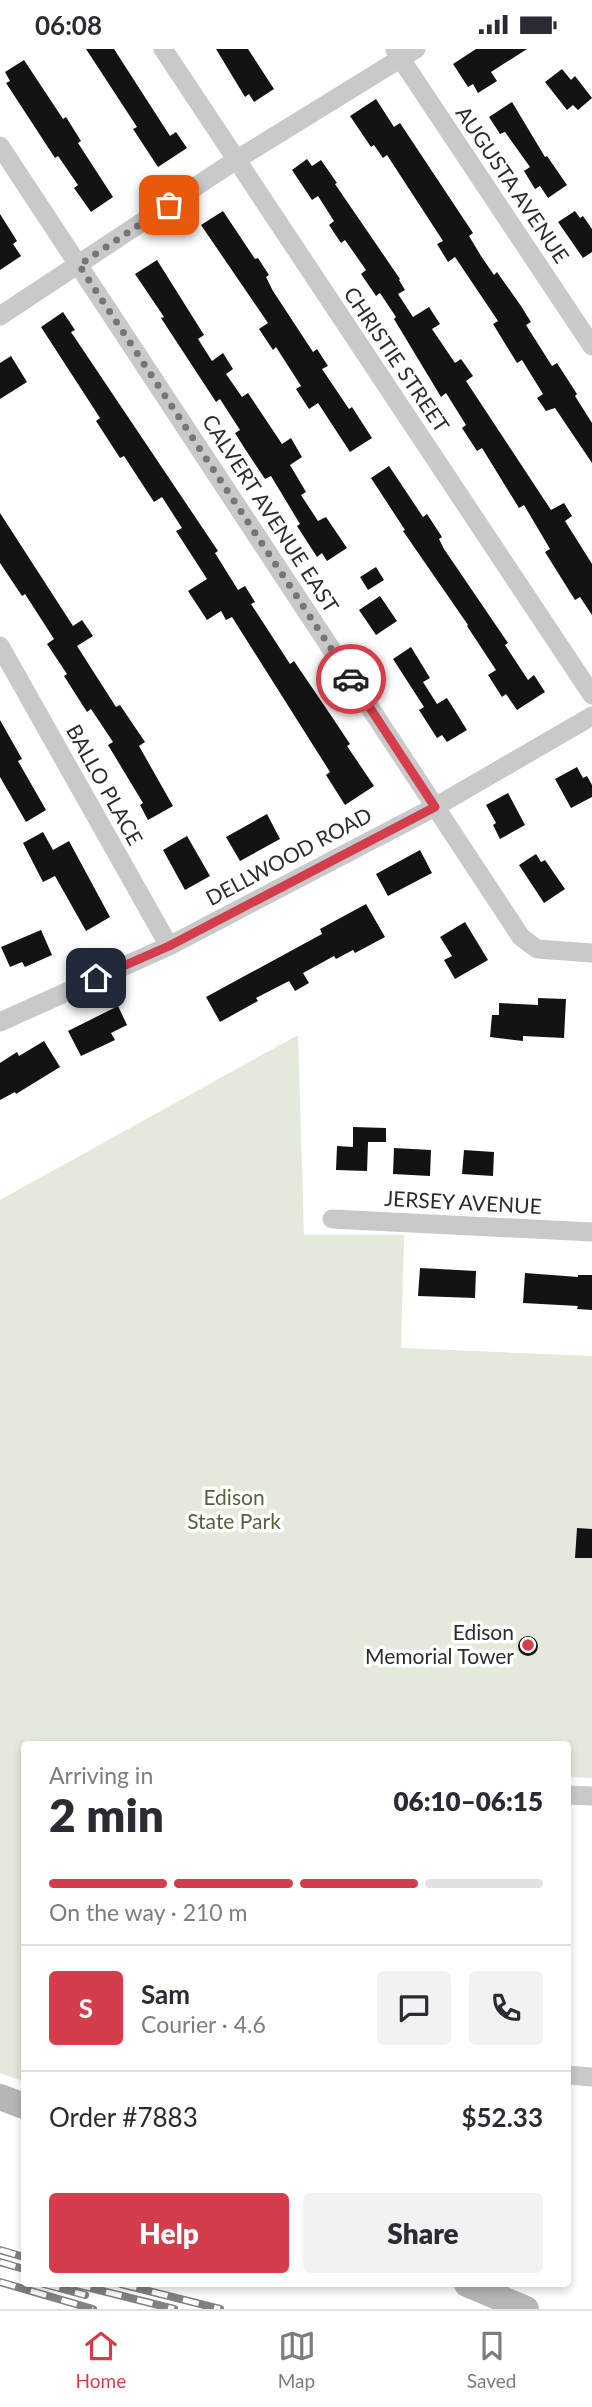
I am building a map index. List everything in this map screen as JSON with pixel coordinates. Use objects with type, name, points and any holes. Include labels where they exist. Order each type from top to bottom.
[{"type":"main road","points":[[0,2097],[21,2105]]},
{"type":"main road","points":[[474,2287],[526,2309]]},
{"type":"street","name":"CHRISTIE STREET","points":[[163,49],[592,695]]},
{"type":"street","points":[[0,316],[403,52]]},
{"type":"street","name":"AUGUSTA AVENUE","points":[[403,52],[592,346]]},
{"type":"street","name":"CALVERT AVENUE EAST","points":[[0,146],[521,937],[537,949],[592,953]]},
{"type":"street","name":"BALLO PLACE","points":[[0,646],[169,946]]},
{"type":"street","name":"DELLWOOD ROAD","points":[[0,1022],[169,946],[435,807],[592,716]]},
{"type":"street","name":"JERSEY AVENUE","points":[[332,1219],[592,1232]]},
{"type":"street","points":[[571,1795],[592,1796]]},
{"type":"street","points":[[571,2075],[592,2077]]},
{"type":"green space","name":"Edison State Park","points":[[298,1035],[304,1235],[404,1235],[401,1348],[592,1356],[592,1778],[571,1777],[571,1741],[21,1741],[21,2081],[0,2073],[0,1200]]},
{"type":"building","points":[[86,49],[114,49],[170,136],[176,132],[187,148],[158,167],[133,129],[137,127]]},
{"type":"building","points":[[216,49],[248,49],[274,89],[254,102],[249,94],[245,97]]},
{"type":"building","points":[[476,49],[527,49],[491,72],[497,81],[478,93],[473,84],[468,87],[453,64]]},
{"type":"building","points":[[24,60],[63,119],[66,117],[81,141],[78,143],[113,197],[91,212],[74,188],[78,185],[58,156],[55,158],[6,83],[10,81],[5,72]]},
{"type":"building","points":[[562,69],[571,80],[575,76],[592,98],[578,110],[573,105],[567,110],[545,82]]},
{"type":"building","points":[[376,99],[394,127],[400,123],[473,233],[469,236],[481,256],[494,275],[497,272],[521,306],[531,322],[526,325],[552,366],[557,363],[577,394],[575,396],[592,423],[592,463],[555,408],[546,411],[537,398],[543,394],[522,360],[517,363],[493,324],[498,321],[455,257],[448,262],[437,244],[443,241],[387,155],[383,158],[374,145],[371,147],[350,116]]},
{"type":"building","points":[[512,102],[545,157],[547,156],[567,185],[548,198],[540,186],[535,189],[524,171],[530,167],[505,132],[500,134],[489,117]]},
{"type":"building","points":[[307,159],[312,166],[321,160],[337,183],[335,184],[400,279],[405,290],[398,294],[413,317],[429,307],[440,324],[432,329],[455,363],[461,359],[473,376],[466,381],[551,510],[564,503],[572,516],[565,521],[592,564],[592,615],[580,597],[575,600],[545,552],[550,549],[524,505],[519,508],[482,448],[477,451],[462,428],[466,425],[446,393],[441,397],[394,319],[396,317],[380,293],[376,296],[361,274],[366,270],[345,240],[341,243],[329,225],[334,221],[318,196],[312,200],[292,170]]},
{"type":"building","points":[[223,211],[269,275],[266,277],[273,291],[313,352],[317,349],[328,366],[322,369],[372,438],[350,452],[318,403],[309,409],[296,389],[301,386],[276,347],[273,350],[259,329],[268,323],[201,225]]},
{"type":"building","points":[[575,211],[580,218],[583,216],[592,229],[592,252],[583,258],[558,222]]},
{"type":"building","points":[[0,214],[17,241],[13,244],[21,256],[0,270]]},
{"type":"building","points":[[157,260],[204,335],[198,339],[212,361],[223,353],[233,369],[226,374],[242,397],[248,393],[282,444],[291,438],[302,457],[290,465],[306,492],[301,495],[318,521],[326,517],[347,548],[327,561],[322,553],[317,557],[271,476],[265,479],[235,433],[240,430],[220,399],[216,402],[135,274]]},
{"type":"building","points":[[63,312],[75,330],[71,332],[218,551],[215,553],[238,590],[245,586],[255,602],[251,604],[290,664],[294,661],[350,744],[347,746],[374,786],[345,805],[326,775],[330,772],[232,617],[226,620],[221,611],[207,620],[188,591],[207,579],[176,531],[182,528],[162,497],[154,502],[124,456],[120,458],[96,421],[100,418],[41,327]]},
{"type":"building","points":[[11,356],[27,382],[0,399],[0,363]]},
{"type":"building","points":[[389,466],[423,517],[427,514],[442,537],[439,539],[444,549],[508,643],[505,645],[528,680],[534,675],[545,692],[517,710],[506,694],[502,697],[488,675],[496,670],[371,478]]},
{"type":"building","points":[[0,513],[73,626],[82,620],[93,636],[77,646],[116,707],[120,705],[145,742],[139,746],[173,806],[148,820],[140,805],[143,803],[108,745],[113,742],[91,709],[87,712],[47,644],[54,639],[25,594],[22,596],[0,563]]},
{"type":"building","points":[[376,567],[384,580],[368,590],[360,577]]},
{"type":"building","points":[[380,596],[397,621],[376,635],[359,610]]},
{"type":"building","points":[[411,647],[430,678],[423,682],[437,704],[447,698],[467,730],[447,742],[442,735],[437,738],[419,710],[424,707],[393,659]]},
{"type":"building","points":[[0,720],[22,759],[18,761],[46,810],[26,822],[0,777]]},
{"type":"building","points":[[577,767],[583,778],[587,776],[592,785],[592,797],[571,808],[555,779]]},
{"type":"building","points":[[508,793],[525,825],[500,839],[493,825],[496,823],[486,805]]},
{"type":"building","points":[[267,814],[280,839],[240,861],[226,837]]},
{"type":"building","points":[[43,832],[53,850],[69,841],[110,917],[86,931],[55,876],[43,882],[23,843]]},
{"type":"building","points":[[187,836],[210,876],[185,890],[163,850]]},
{"type":"building","points":[[420,850],[432,873],[388,896],[376,874]]},
{"type":"building","points":[[536,854],[541,862],[545,860],[565,889],[544,903],[519,865]]},
{"type":"building","points":[[366,904],[385,937],[355,953],[353,950],[336,959],[334,956],[303,973],[309,983],[295,991],[289,981],[256,998],[258,1001],[220,1022],[206,997],[322,934],[320,929]]},
{"type":"building","points":[[465,922],[488,960],[455,979],[444,960],[452,956],[440,937]]},
{"type":"building","points":[[41,930],[52,955],[25,967],[22,962],[10,967],[1,947]]},
{"type":"building","points":[[538,998],[566,999],[564,1038],[523,1036],[523,1041],[490,1037],[492,1015],[499,1015],[499,1003],[538,1005]]},
{"type":"building","points":[[118,1006],[127,1025],[111,1033],[115,1040],[81,1056],[68,1031]]},
{"type":"building","points":[[44,1041],[60,1067],[16,1094],[15,1092],[0,1100],[0,1063],[17,1052],[19,1056]]},
{"type":"building","points":[[353,1127],[386,1128],[386,1142],[368,1142],[367,1171],[336,1170],[337,1146],[353,1147]]},
{"type":"building","points":[[394,1148],[431,1150],[430,1176],[393,1174]]},
{"type":"building","points":[[464,1150],[494,1152],[493,1176],[462,1174]]},
{"type":"building","points":[[420,1268],[476,1271],[475,1298],[418,1296]]},
{"type":"building","points":[[525,1273],[578,1277],[592,1275],[592,1310],[577,1309],[578,1306],[523,1303]]},
{"type":"building","points":[[577,1528],[592,1529],[592,1558],[575,1558]]},
{"type":"building","name":"Edison Memorial Tower","points":[[528,1636],[535,1639],[538,1646],[535,1653],[528,1656],[521,1653],[518,1646],[521,1639]]},
{"type":"railway","points":[[0,2250],[21,2256]]},
{"type":"railway","points":[[0,2262],[21,2268]]},
{"type":"railway","points":[[0,2282],[93,2309]]},
{"type":"railway","points":[[55,2287],[85,2295]]},
{"type":"railway","points":[[87,2287],[174,2309]]},
{"type":"railway","points":[[133,2287],[220,2309]]},
{"type":"way so far","points":[[169,205],[79,265],[351,679]]},
{"type":"place","name":"Edison Memorial Tower","points":[[528,1645]]},
{"type":"route","points":[[96,978],[169,946],[435,807],[351,679]]}]
